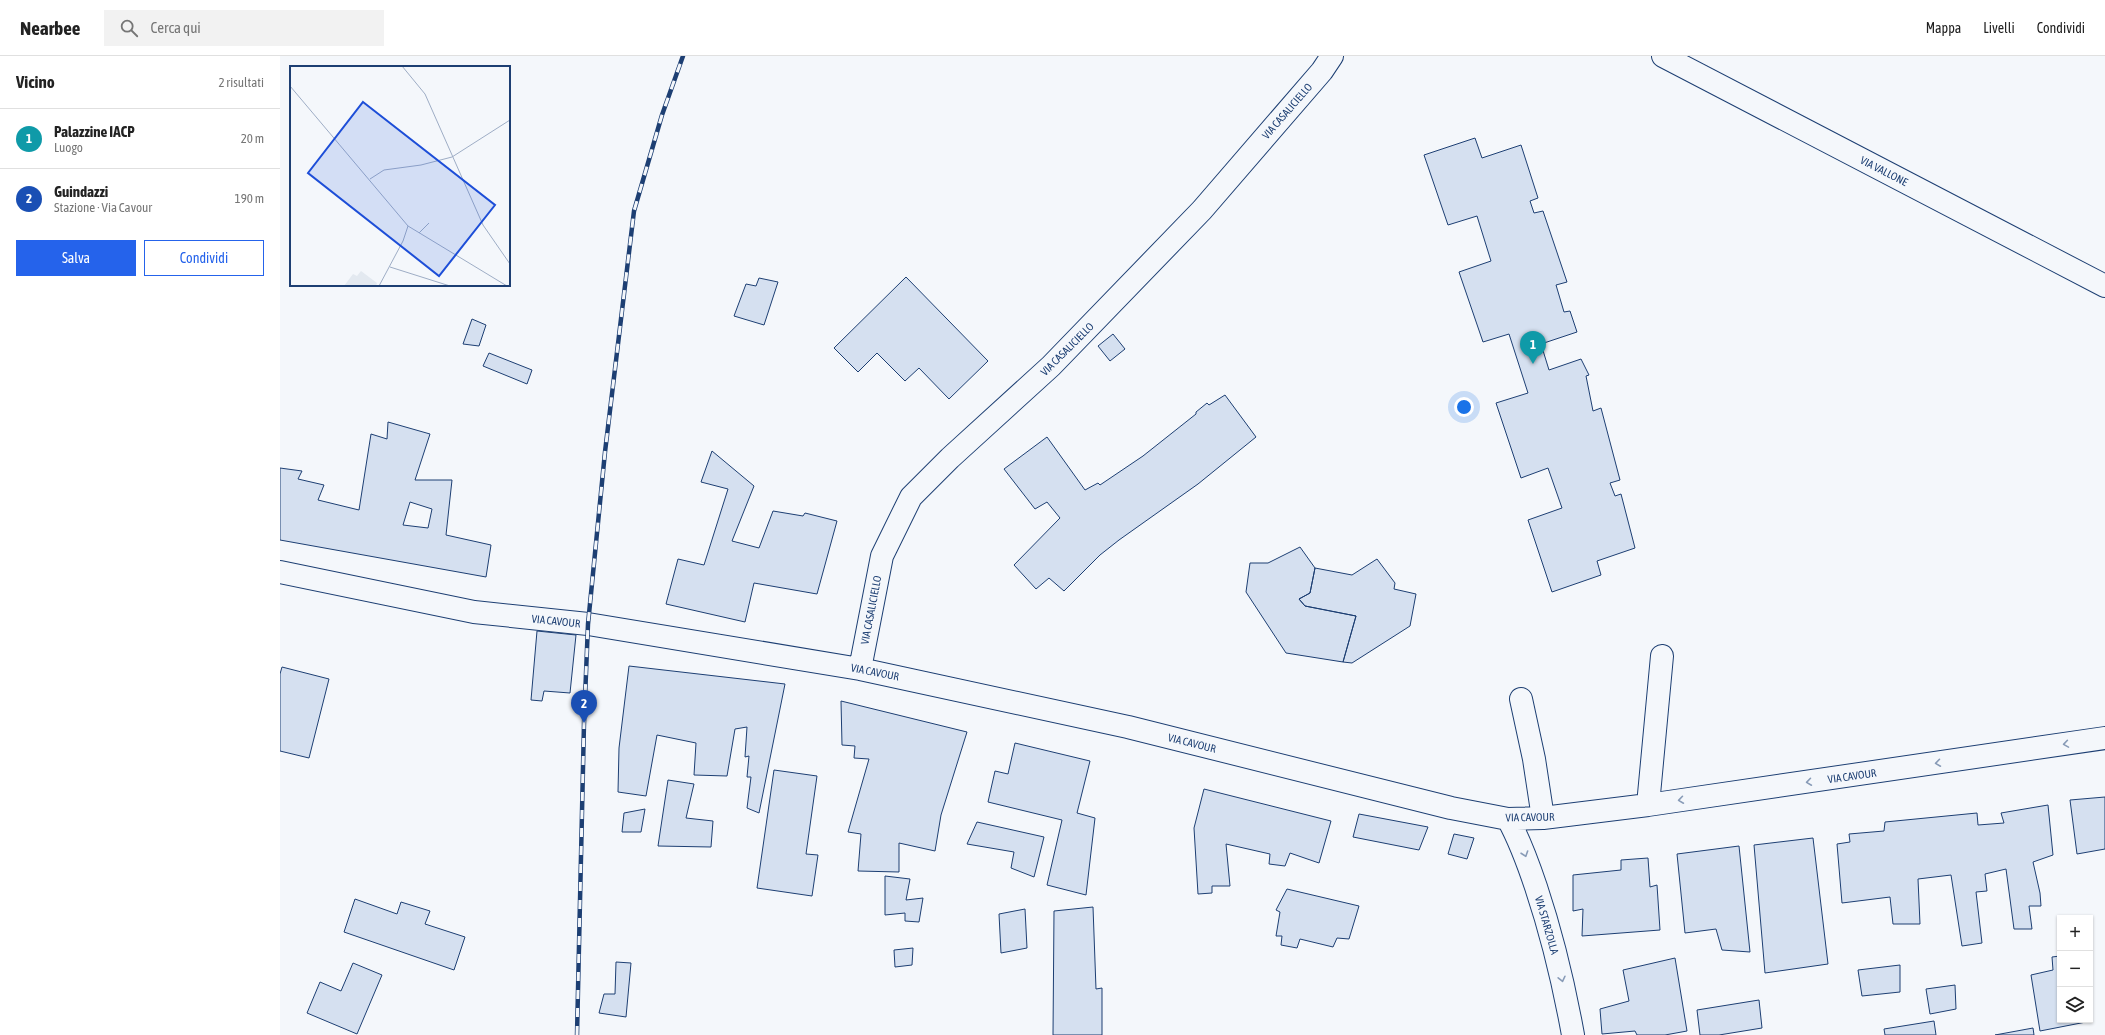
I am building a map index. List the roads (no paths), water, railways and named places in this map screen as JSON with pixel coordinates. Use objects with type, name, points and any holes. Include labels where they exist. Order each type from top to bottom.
[{"type":"street","name":"VIA CASALICIELLO","points":[[860,669],[882,556],[911,497],[950,458],[1051,366],[1202,210],[1322,71],[1332,56]]},
{"type":"street","name":"VIA VALLONE","points":[[1663,56],[2105,286]]},
{"type":"street","name":"VIA CAVOUR","points":[[280,572],[474,612],[588,624],[860,669],[1128,727],[1451,808],[1508,819],[1543,818],[1648,805],[2105,738]]},
{"type":"street","points":[[1648,805],[1662,656]]},
{"type":"street","points":[[1521,699],[1534,759],[1543,818]]},
{"type":"street","name":"VIA STARZOLLA","points":[[1508,819],[1522,848],[1543,910],[1562,978],[1574,1035]]},
{"type":"railway","points":[[577,1035],[584,723],[588,624],[605,452],[634,211],[662,115],[683,56]]},
{"type":"place","name":"Palazzine IACP","points":[[1533,364]]},
{"type":"place","name":"Guindazzi","points":[[584,723]]}]
